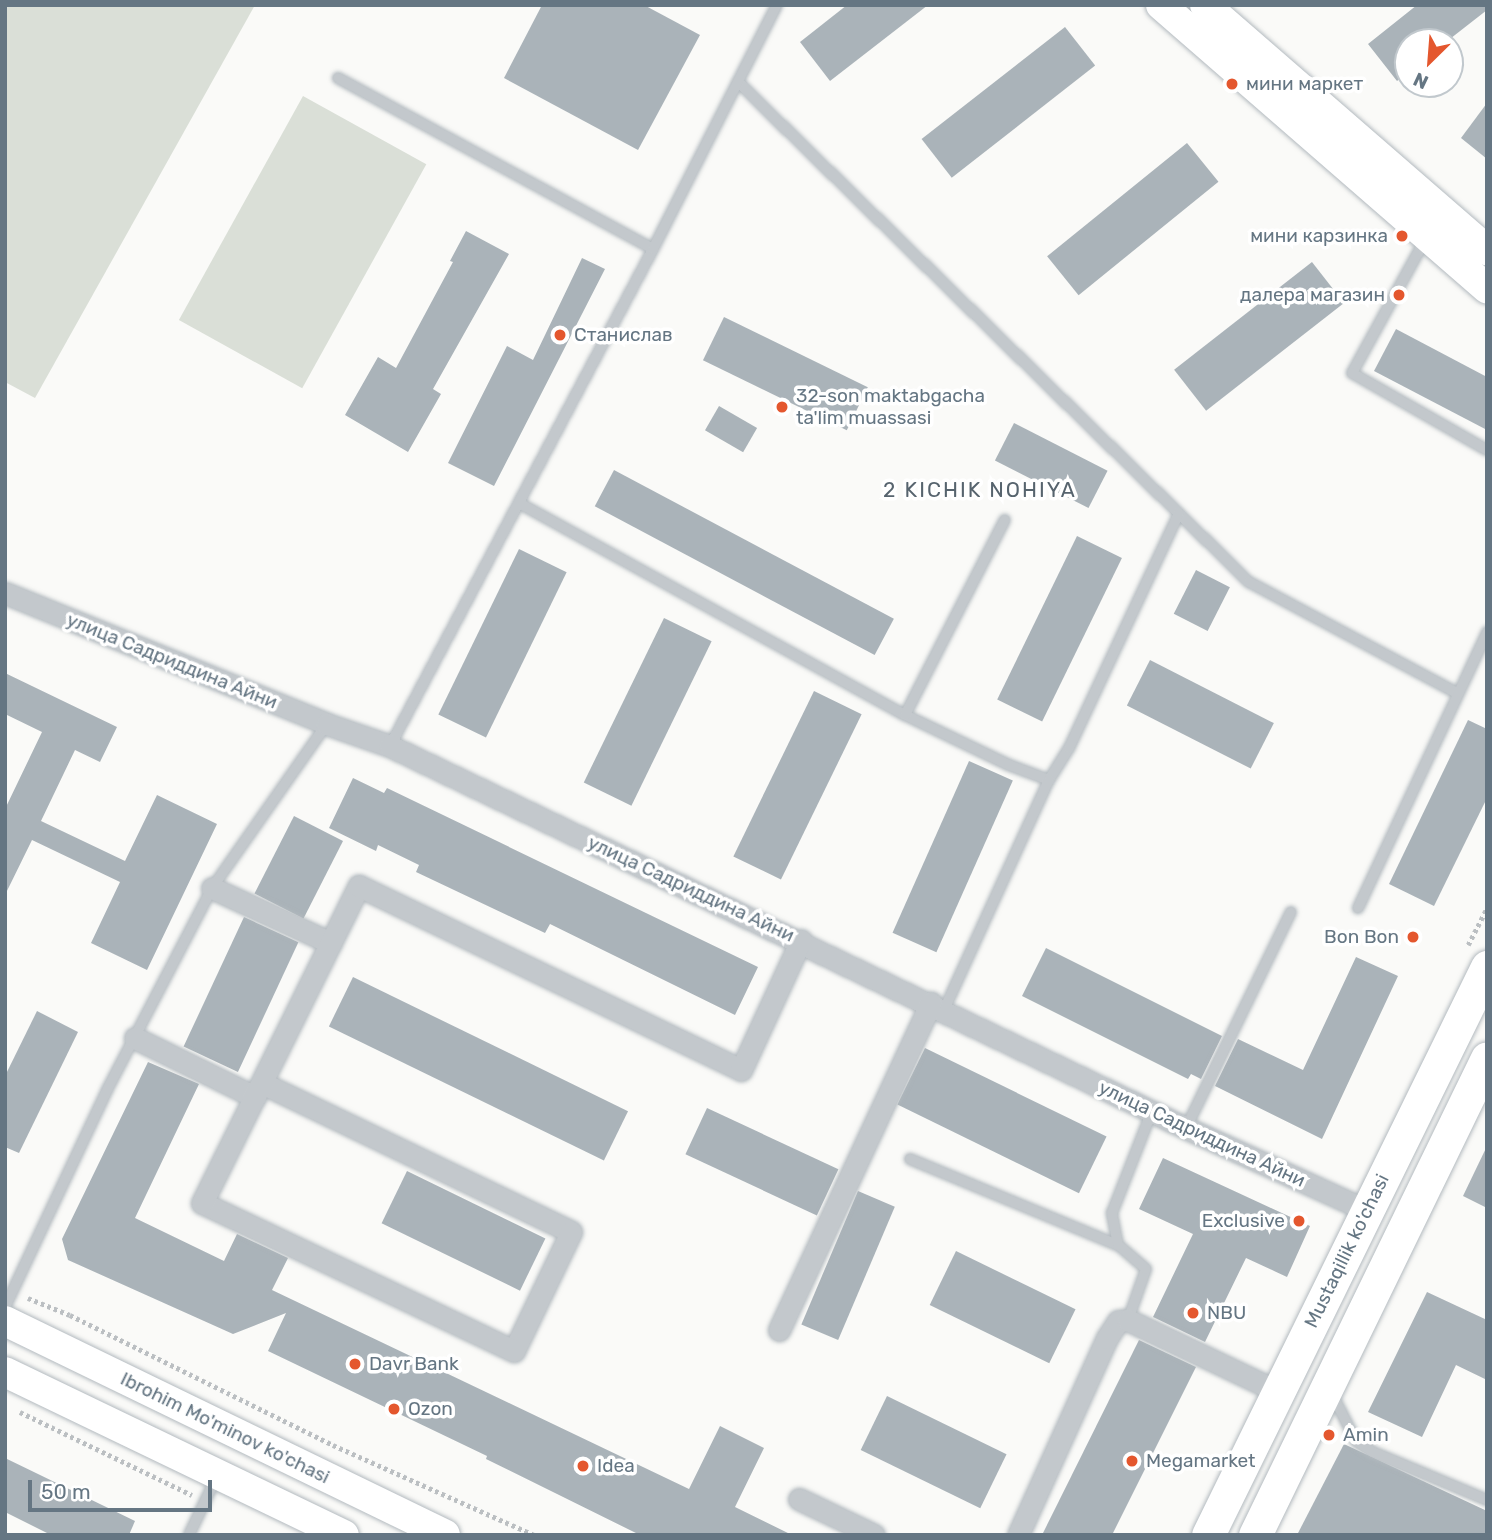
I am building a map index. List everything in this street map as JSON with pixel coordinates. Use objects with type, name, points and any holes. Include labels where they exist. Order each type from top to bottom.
[{"type":"main road","points":[[1161,5],[1487,288]]},
{"type":"main road","points":[[1205,5],[1487,250]]},
{"type":"main road","name":"Mustaqillik ko'chasi","points":[[1208,1535],[1487,967]]},
{"type":"main road","points":[[1255,1535],[1487,1058]]},
{"type":"main road","name":"Ibrohim Mo'minov ko'chasi","points":[[5,1321],[445,1535]]},
{"type":"main road","points":[[5,1372],[344,1535]]},
{"type":"street","name":"улица Садриддина Айни","points":[[5,593],[327,724],[390,746],[801,940],[1186,1128],[1366,1210]]},
{"type":"street","points":[[135,1038],[258,1090],[571,1232],[514,1351],[202,1203],[258,1090],[331,943],[359,886],[741,1070],[801,940]]},
{"type":"street","points":[[212,888],[331,943]]},
{"type":"street","points":[[779,1329],[937,1006]]},
{"type":"street","points":[[1018,1535],[1107,1338],[1118,1321],[1128,1320],[1279,1392]]},
{"type":"street","points":[[799,1499],[874,1535]]},
{"type":"lane","points":[[390,746],[653,249],[777,5]]},
{"type":"lane","points":[[338,78],[653,249]]},
{"type":"lane","points":[[738,82],[1250,582],[1457,693]]},
{"type":"lane","points":[[1427,236],[1352,373],[1487,450]]},
{"type":"lane","points":[[519,503],[905,715],[1009,765],[1049,780]]},
{"type":"lane","points":[[937,1006],[1049,780],[1069,748],[1179,513]]},
{"type":"lane","points":[[905,715],[1005,520]]},
{"type":"lane","points":[[1358,908],[1487,632]]},
{"type":"lane","points":[[5,1307],[107,1090],[212,888],[327,724]]},
{"type":"lane","points":[[1186,1128],[1291,912]]},
{"type":"lane","points":[[1118,1245],[1112,1213],[1152,1111]]},
{"type":"lane","points":[[910,1159],[1118,1245],[1146,1269],[1128,1320]]},
{"type":"lane","points":[[1327,1385],[1356,1441],[1373,1452],[1487,1500]]},
{"type":"lane","points":[[189,1535],[218,1474]]},
{"type":"path","points":[[14,1292],[70,1315],[333,1445],[534,1535]]},
{"type":"path","points":[[17,1410],[205,1502]]},
{"type":"shaded area","points":[[5,5],[255,5],[35,398],[5,382]]},
{"type":"shaded area","points":[[303,96],[426,164],[302,388],[179,320]]},
{"type":"building","points":[[542,5],[644,5],[700,35],[638,150],[504,78]]},
{"type":"building","points":[[847,5],[928,5],[830,81],[800,42]]},
{"type":"building","points":[[1417,5],[1487,5],[1487,10],[1464,28],[1394,28],[1394,77],[1368,44]]},
{"type":"building","points":[[1065,27],[1095,66],[952,178],[922,139]]},
{"type":"building","points":[[1487,103],[1487,159],[1461,138]]},
{"type":"building","points":[[1187,143],[1218,182],[1079,295],[1047,256]]},
{"type":"building","points":[[466,231],[509,254],[433,389],[441,394],[408,452],[345,415],[378,357],[396,368],[453,262],[450,261]]},
{"type":"building","points":[[582,258],[605,269],[494,486],[448,463],[507,346],[533,360]]},
{"type":"building","points":[[1312,262],[1344,303],[1206,411],[1174,370]]},
{"type":"building","points":[[724,317],[868,387],[847,430],[703,360]]},
{"type":"building","points":[[1396,329],[1487,377],[1487,430],[1374,371]]},
{"type":"building","points":[[719,406],[757,428],[743,452],[705,430]]},
{"type":"building","points":[[1014,423],[1108,471],[1088,508],[995,460]]},
{"type":"building","points":[[614,470],[894,619],[875,655],[595,506]]},
{"type":"building","points":[[1077,536],[1122,558],[1042,721],[997,700]]},
{"type":"building","points":[[519,549],[567,572],[486,738],[438,714]]},
{"type":"building","points":[[1196,570],[1230,587],[1208,631],[1174,614]]},
{"type":"building","points":[[664,618],[712,641],[631,806],[584,782]]},
{"type":"building","points":[[1150,660],[1274,723],[1251,769],[1127,705]]},
{"type":"building","points":[[5,673],[117,727],[100,762],[75,750],[41,821],[125,861],[157,795],[217,824],[147,970],[91,943],[120,882],[32,840],[5,895],[5,809],[42,732],[5,714]]},
{"type":"building","points":[[814,691],[862,714],[781,880],[733,856]]},
{"type":"building","points":[[1468,720],[1487,729],[1487,798],[1434,906],[1389,884]]},
{"type":"building","points":[[969,761],[1013,781],[936,952],[893,933]]},
{"type":"building","points":[[353,778],[384,793],[387,788],[758,967],[735,1015],[550,924],[545,933],[416,872],[419,865],[378,845],[376,851],[329,828]]},
{"type":"building","points":[[294,816],[343,841],[304,918],[255,894]]},
{"type":"building","points":[[244,917],[298,942],[238,1072],[184,1047]]},
{"type":"building","points":[[1046,948],[1222,1036],[1201,1079],[1191,1074],[1188,1079],[1022,996]]},
{"type":"building","points":[[1356,957],[1398,976],[1322,1139],[1215,1086],[1238,1039],[1303,1070]]},
{"type":"building","points":[[353,977],[628,1111],[604,1161],[329,1026]]},
{"type":"building","points":[[37,1011],[78,1032],[19,1153],[5,1147],[5,1076]]},
{"type":"building","points":[[925,1048],[1107,1137],[1079,1193],[897,1105]]},
{"type":"building","points":[[148,1062],[199,1084],[135,1218],[224,1261],[237,1234],[288,1258],[272,1290],[689,1489],[720,1426],[764,1448],[735,1507],[792,1535],[640,1535],[486,1459],[487,1456],[268,1351],[286,1313],[233,1334],[68,1260],[62,1239]]},
{"type":"building","points":[[707,1108],[838,1169],[817,1216],[685,1154]]},
{"type":"building","points":[[1487,1146],[1487,1208],[1463,1196]]},
{"type":"building","points":[[1163,1158],[1310,1226],[1287,1277],[1246,1258],[1205,1342],[1153,1317],[1193,1234],[1139,1209]]},
{"type":"building","points":[[407,1171],[545,1239],[520,1291],[382,1223]]},
{"type":"building","points":[[858,1191],[895,1207],[838,1340],[801,1324]]},
{"type":"building","points":[[956,1251],[1076,1309],[1049,1363],[930,1305]]},
{"type":"building","points":[[1427,1292],[1487,1320],[1487,1380],[1456,1365],[1422,1437],[1368,1412]]},
{"type":"building","points":[[1139,1340],[1196,1367],[1112,1535],[1042,1535]]},
{"type":"building","points":[[887,1396],[1007,1454],[980,1508],[861,1450]]},
{"type":"building","points":[[1344,1444],[1487,1511],[1487,1535],[1297,1535]]},
{"type":"building","points":[[5,1458],[135,1521],[129,1535],[51,1535],[5,1512]]},
{"type":"place","name":"мини маркет","points":[[1232,84]]},
{"type":"place","name":"мини карзинка","points":[[1402,236]]},
{"type":"place","name":"далера магазин","points":[[1399,295]]},
{"type":"place","name":"Станислав","points":[[560,335]]},
{"type":"place","name":"32-son maktabgacha ta'lim muassasi","points":[[782,407]]},
{"type":"place","name":"Bon Bon","points":[[1413,937]]},
{"type":"place","name":"Exclusive","points":[[1299,1221]]},
{"type":"place","name":"NBU","points":[[1193,1313]]},
{"type":"place","name":"Davr Bank","points":[[355,1364]]},
{"type":"place","name":"Ozon","points":[[394,1409]]},
{"type":"place","name":"Amin","points":[[1329,1435]]},
{"type":"place","name":"Megamarket","points":[[1132,1461]]},
{"type":"place","name":"Idea","points":[[583,1466]]},
{"type":"district","name":"2 KICHIK NOHIYA","points":[[980,490]]}]
